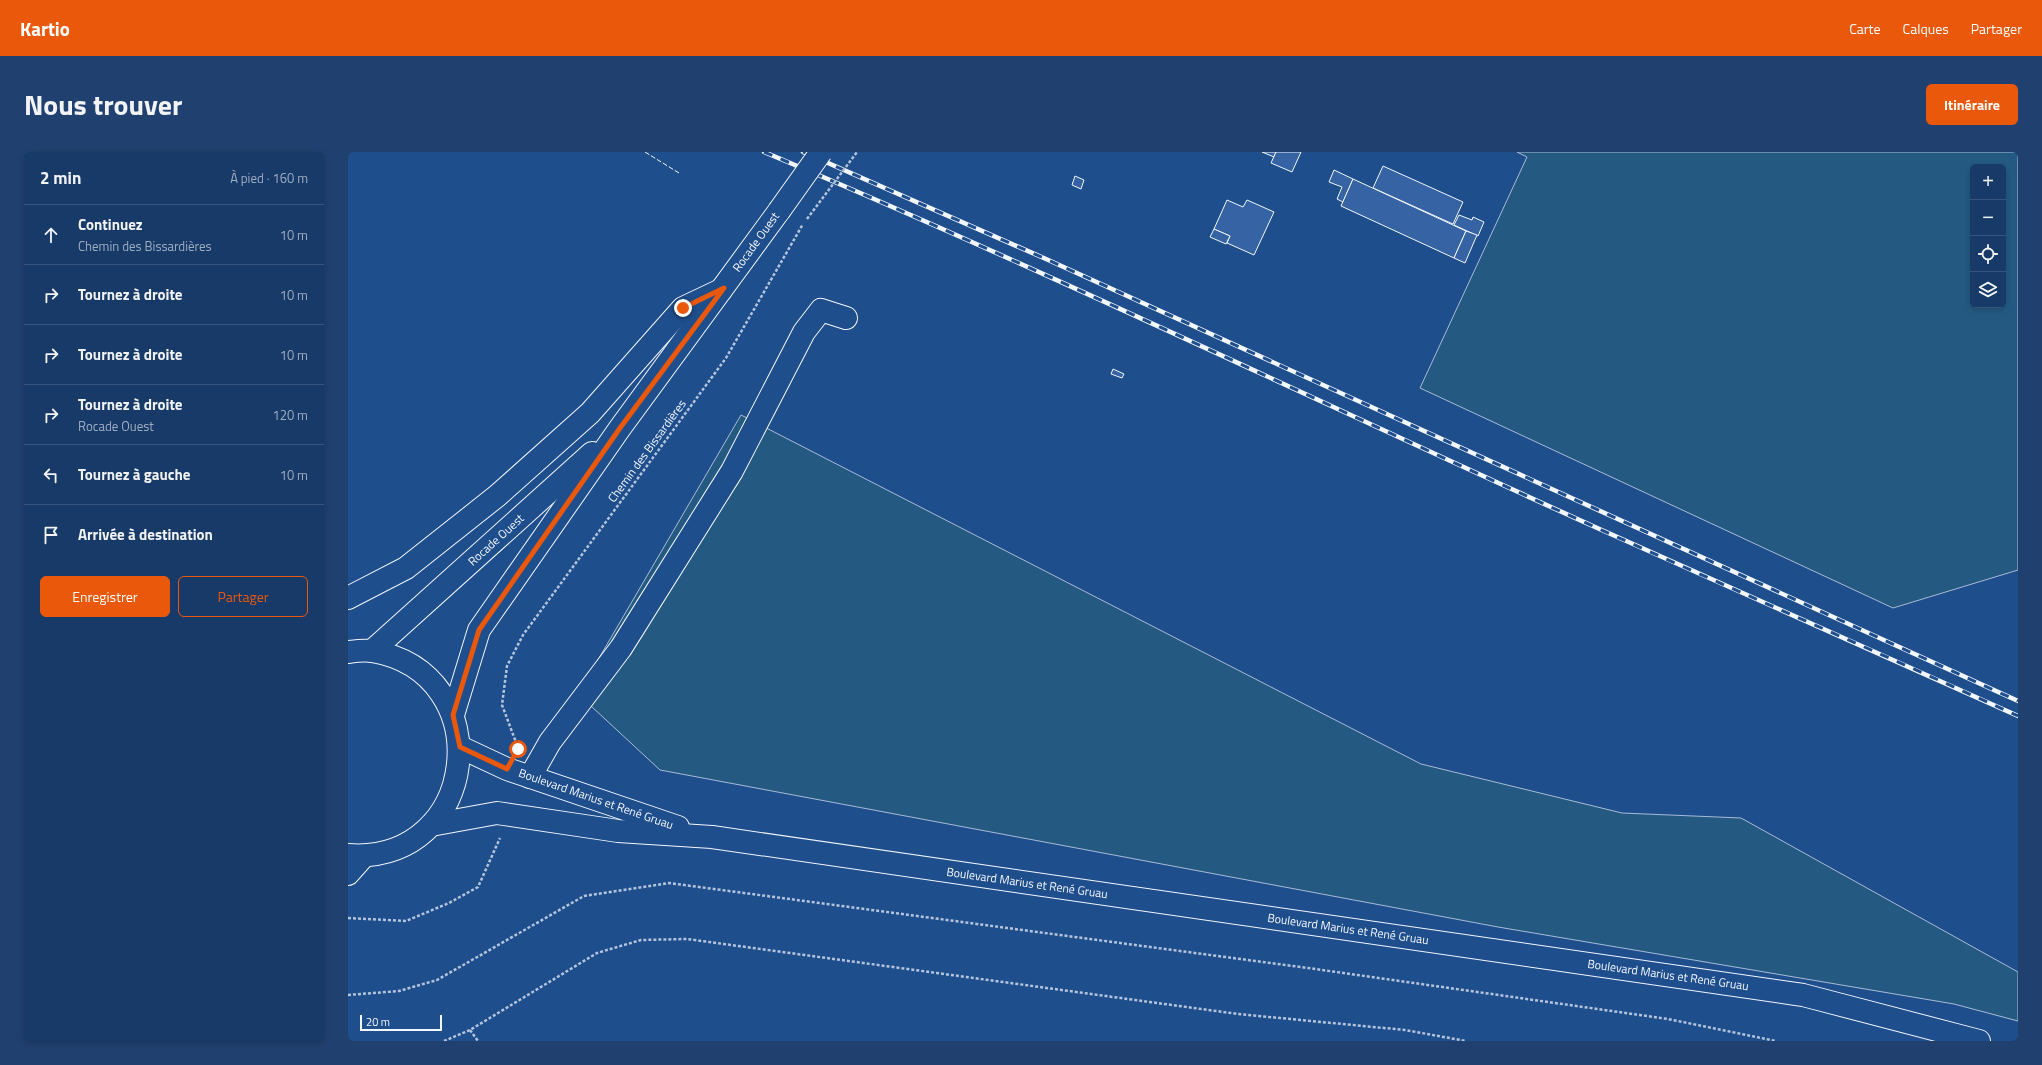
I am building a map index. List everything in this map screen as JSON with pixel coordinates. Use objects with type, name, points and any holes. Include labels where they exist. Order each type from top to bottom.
[{"type":"main road","name":"Rocade Ouest","points":[[453,715],[479,630],[620,428],[724,288],[821,152]]},
{"type":"main road","points":[[348,598],[406,568],[497,496],[590,412],[683,308],[724,288]]},
{"type":"main road","points":[[530,776],[550,742],[621,648],[732,471],[804,332],[821,310],[846,318]]},
{"type":"main road","name":"Rocade Ouest","points":[[372,651],[620,428]]},
{"type":"main road","points":[[348,652],[372,651],[398,658],[421,672],[440,691],[453,715],[460,747],[458,776],[448,802],[431,825],[412,840],[389,851],[356,855],[348,874]]},
{"type":"main road","name":"Boulevard Marius et René Gruau","points":[[460,747],[507,769],[620,808],[712,837]]},
{"type":"main road","name":"Boulevard Marius et René Gruau","points":[[431,825],[497,813],[618,831],[712,837],[1803,995],[1979,1041]]},
{"type":"path","name":"Chemin des Bissardières","points":[[507,769],[518,749],[502,705],[507,666],[523,635],[726,358],[803,224],[857,152]]},
{"type":"path","points":[[348,918],[406,921],[449,903],[478,887],[504,828],[497,813]]},
{"type":"path","points":[[348,995],[399,991],[436,980],[584,896],[669,883],[1292,966],[1668,1019],[1776,1041]]},
{"type":"path","points":[[444,1041],[470,1030],[597,953],[641,940],[687,939],[1238,1014],[1405,1030],[1466,1041]]},
{"type":"path","points":[[470,1030],[478,1041]]},
{"type":"shaded area","points":[[1517,152],[2018,152],[2018,570],[1893,608],[1420,388],[1527,157]]},
{"type":"shaded area","points":[[741,415],[1421,764],[1622,813],[1741,818],[2018,972],[2018,1021],[1954,1004],[1498,927],[660,770],[578,694]]},
{"type":"building","points":[[1262,152],[1276,152],[1274,157]]},
{"type":"building","points":[[1276,152],[1301,152],[1292,172],[1271,163]]},
{"type":"building","points":[[1383,166],[1463,202],[1453,224],[1373,188]]},
{"type":"building","points":[[1334,170],[1353,179],[1343,202],[1337,199],[1342,187],[1329,182]]},
{"type":"building","points":[[1075,176],[1084,180],[1081,189],[1072,185]]},
{"type":"building","points":[[1353,179],[1466,231],[1454,258],[1341,206]]},
{"type":"building","points":[[1227,200],[1243,207],[1247,200],[1274,212],[1254,255],[1227,243],[1230,236],[1214,229]]},
{"type":"building","points":[[1459,215],[1472,220],[1473,217],[1484,222],[1478,236],[1454,225]]},
{"type":"building","points":[[1214,229],[1230,236],[1226,244],[1210,237]]},
{"type":"building","points":[[1466,231],[1477,235],[1465,263],[1454,258]]},
{"type":"building","points":[[1113,369],[1124,374],[1122,378],[1111,374]]},
{"type":"railway","points":[[764,152],[974,243],[1595,527],[2018,716]]},
{"type":"railway","points":[[803,152],[1046,259],[2018,701]]},
{"type":"fence","points":[[645,152],[679,173]]},
{"type":"route","points":[[518,749],[507,769],[460,747],[453,715],[479,630],[620,428],[724,288],[683,308]]}]
